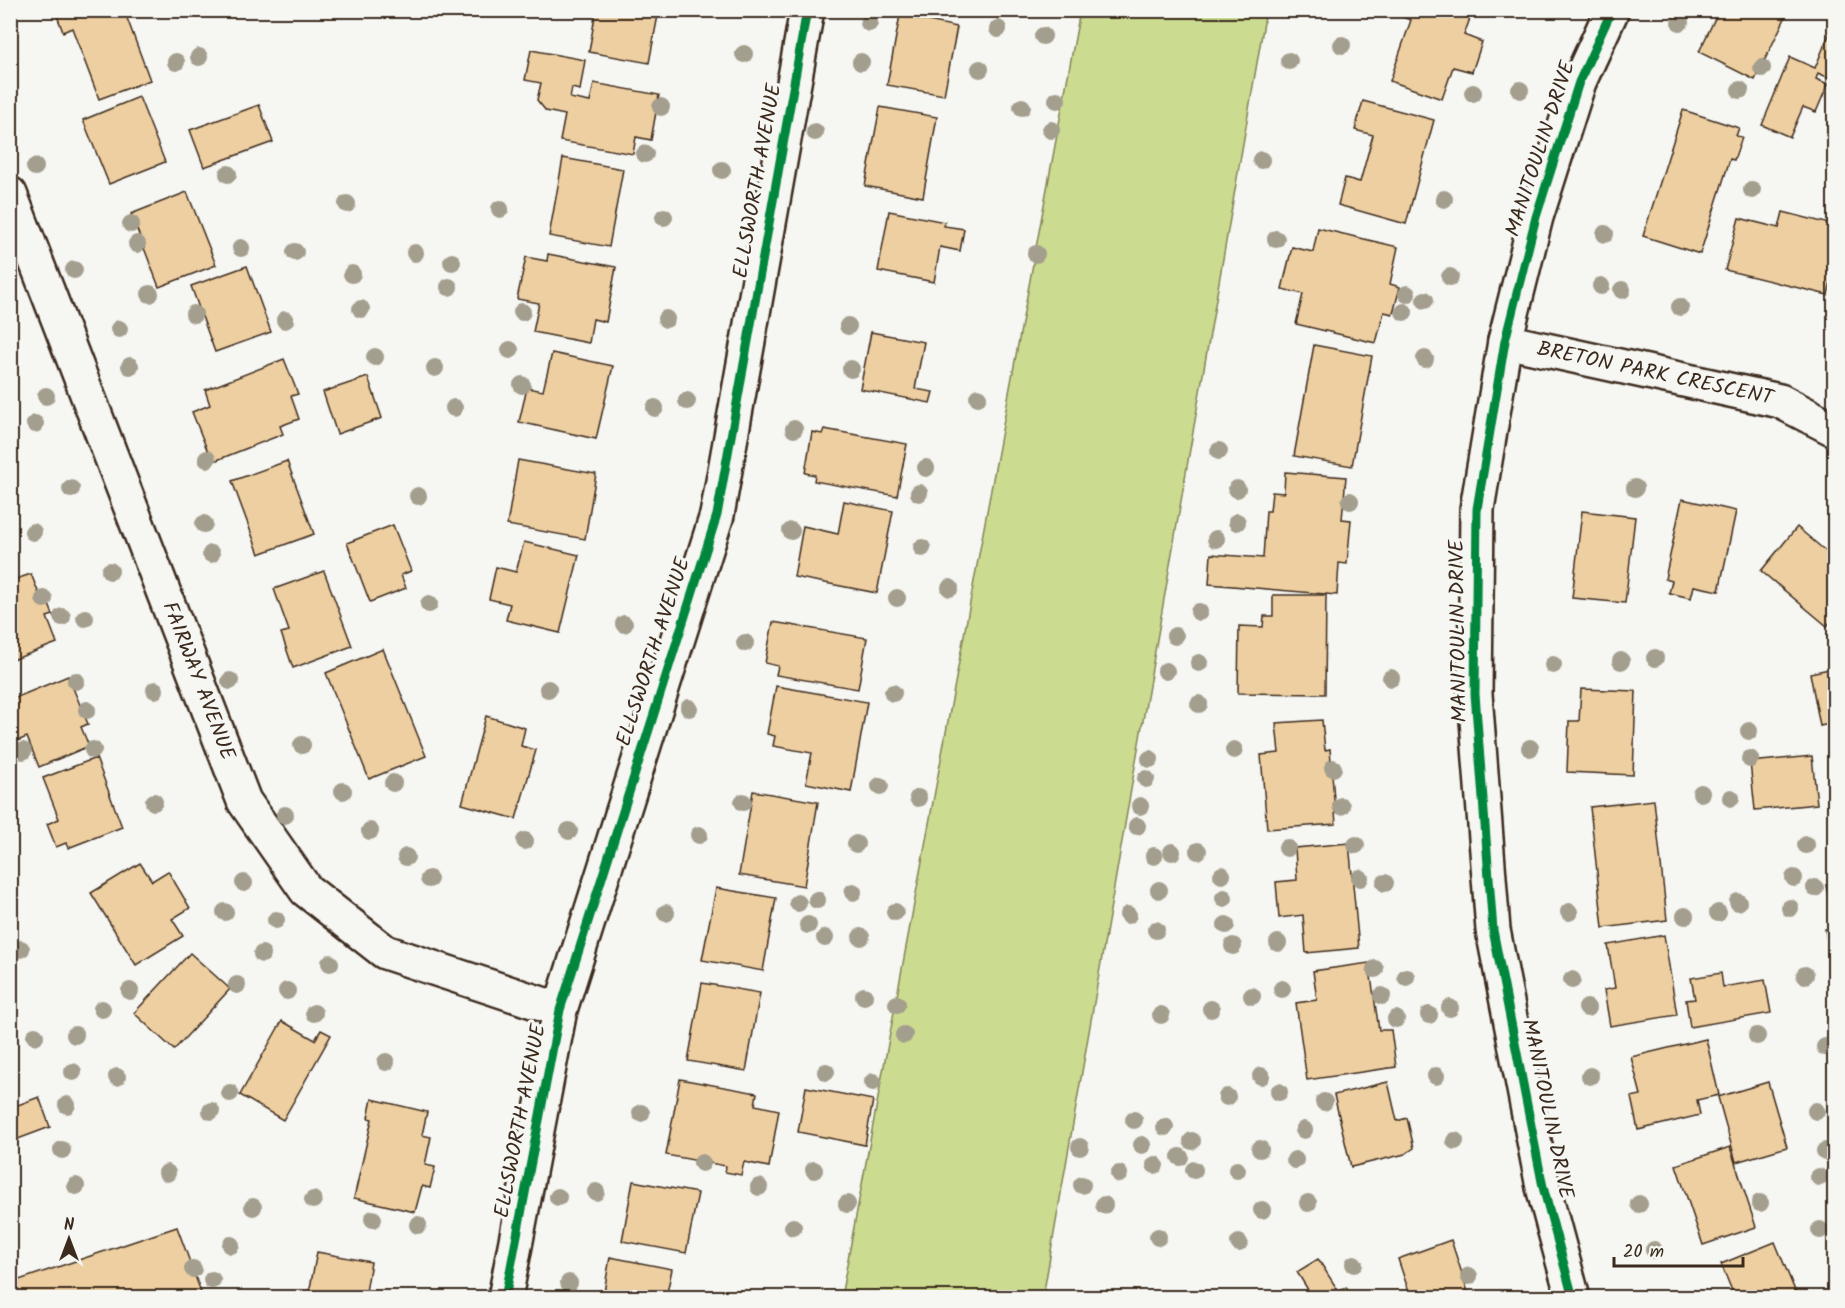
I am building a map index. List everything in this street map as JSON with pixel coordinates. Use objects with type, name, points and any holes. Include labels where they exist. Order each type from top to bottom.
[{"type":"street","name":"ELLSWORTH AVENUE","points":[[505,1298],[560,1010],[717,515],[807,10]]},
{"type":"street","name":"MANITOULIN DRIVE","points":[[1573,1298],[1543,1187],[1493,930],[1476,706],[1477,509],[1505,341],[1536,217],[1579,82],[1612,10]]},
{"type":"street","name":"FAIRWAY AVENUE","points":[[10,194],[244,801],[306,890],[385,952],[560,1010]]},
{"type":"street","name":"BRETON PARK CRESCENT","points":[[1505,341],[1780,401],[1834,429]]},
{"type":"green space","points":[[1080,11],[1266,11],[1043,1297],[841,1297]]},
{"type":"building","points":[[55,10],[124,10],[150,80],[99,99],[72,28],[63,32]]},
{"type":"building","points":[[596,10],[659,10],[649,63],[589,52]]},
{"type":"building","points":[[1404,10],[1473,10],[1464,35],[1482,42],[1472,72],[1453,67],[1442,99],[1390,81],[1411,20],[1402,17]]},
{"type":"building","points":[[1719,10],[1789,10],[1755,80],[1699,52]]},
{"type":"building","points":[[900,15],[957,27],[944,95],[887,85]]},
{"type":"building","points":[[1834,22],[1834,80],[1818,73],[1816,79],[1828,84],[1816,112],[1803,107],[1790,137],[1762,125],[1790,57],[1815,68]]},
{"type":"building","points":[[531,50],[585,60],[580,90],[572,88],[570,98],[590,102],[594,83],[659,95],[651,140],[636,137],[633,154],[560,141],[565,115],[546,111],[537,100],[541,83],[525,80]]},
{"type":"building","points":[[139,97],[165,162],[109,184],[83,120]]},
{"type":"building","points":[[1363,101],[1434,120],[1406,224],[1338,205],[1345,178],[1360,182],[1373,135],[1355,130]]},
{"type":"building","points":[[259,105],[273,142],[204,167],[190,130]]},
{"type":"building","points":[[880,107],[937,117],[923,197],[865,186]]},
{"type":"building","points":[[1683,110],[1739,128],[1736,136],[1742,137],[1734,160],[1730,159],[1700,254],[1643,236]]},
{"type":"building","points":[[563,158],[623,169],[609,247],[549,236]]},
{"type":"building","points":[[187,192],[216,265],[159,287],[131,214]]},
{"type":"building","points":[[889,211],[945,222],[944,226],[964,229],[960,251],[940,247],[934,282],[878,271]]},
{"type":"building","points":[[1783,212],[1834,225],[1834,268],[1828,295],[1725,270],[1739,218],[1779,228]]},
{"type":"building","points":[[1318,228],[1398,247],[1390,284],[1400,287],[1393,314],[1384,312],[1376,343],[1296,324],[1303,294],[1282,289],[1292,247],[1313,252]]},
{"type":"building","points":[[548,254],[616,267],[606,322],[593,319],[589,343],[533,332],[539,303],[517,299],[526,257],[547,261]]},
{"type":"building","points":[[247,266],[271,332],[215,352],[191,286]]},
{"type":"building","points":[[871,332],[924,342],[915,389],[933,392],[930,403],[860,389]]},
{"type":"building","points":[[1314,345],[1372,356],[1352,466],[1294,456]]},
{"type":"building","points":[[552,353],[613,366],[596,439],[519,422],[527,388],[543,391]]},
{"type":"building","points":[[284,359],[298,394],[291,396],[299,419],[280,426],[283,434],[212,462],[192,412],[210,405],[205,390]]},
{"type":"building","points":[[368,377],[382,418],[337,434],[323,392]]},
{"type":"building","points":[[824,429],[907,444],[897,496],[814,481],[815,475],[805,473],[812,432],[822,434]]},
{"type":"building","points":[[518,460],[596,474],[585,539],[507,525]]},
{"type":"building","points":[[287,461],[314,534],[259,554],[232,481]]},
{"type":"building","points":[[1285,472],[1346,477],[1342,519],[1351,520],[1347,564],[1339,563],[1337,595],[1209,584],[1211,554],[1263,558],[1266,511],[1270,511],[1272,492],[1284,493]]},
{"type":"building","points":[[1682,499],[1736,511],[1719,591],[1694,586],[1691,598],[1669,593],[1672,581],[1665,579]]},
{"type":"building","points":[[844,501],[893,511],[877,593],[794,577],[803,526],[838,534]]},
{"type":"building","points":[[1582,511],[1635,517],[1625,603],[1572,598]]},
{"type":"building","points":[[393,525],[411,571],[401,575],[406,588],[370,602],[347,543]]},
{"type":"building","points":[[1797,527],[1834,558],[1834,623],[1831,621],[1827,626],[1761,571]]},
{"type":"building","points":[[524,542],[579,555],[560,633],[506,620],[510,604],[489,599],[496,567],[516,572]]},
{"type":"building","points":[[324,571],[352,646],[293,668],[281,633],[289,631],[274,589]]},
{"type":"building","points":[[31,574],[42,601],[47,599],[53,615],[47,617],[57,643],[10,661],[10,581]]},
{"type":"building","points":[[1273,595],[1326,595],[1325,694],[1238,693],[1239,626],[1263,627],[1264,616],[1273,616]]},
{"type":"building","points":[[773,622],[867,638],[858,689],[776,675],[778,666],[765,663]]},
{"type":"building","points":[[383,649],[426,756],[369,779],[326,673]]},
{"type":"building","points":[[1834,668],[1834,723],[1820,726],[1810,673]]},
{"type":"building","points":[[68,676],[88,724],[81,727],[89,746],[39,767],[27,737],[10,744],[10,700]]},
{"type":"building","points":[[776,686],[867,702],[851,792],[806,783],[812,753],[773,746],[775,736],[767,734]]},
{"type":"building","points":[[1581,689],[1636,691],[1633,775],[1567,772],[1569,721],[1579,721]]},
{"type":"building","points":[[486,716],[525,728],[521,746],[536,750],[516,819],[462,804]]},
{"type":"building","points":[[1322,720],[1325,750],[1330,749],[1336,824],[1267,829],[1261,755],[1279,753],[1276,723]]},
{"type":"building","points":[[1812,756],[1817,804],[1755,810],[1750,762]]},
{"type":"building","points":[[96,758],[122,827],[68,848],[66,843],[56,847],[47,824],[59,819],[43,778]]},
{"type":"building","points":[[1834,782],[1834,815],[1829,815],[1827,783]]},
{"type":"building","points":[[753,791],[818,802],[804,886],[739,875]]},
{"type":"building","points":[[1654,800],[1667,920],[1603,928],[1590,807]]},
{"type":"building","points":[[1349,843],[1359,948],[1306,953],[1303,915],[1279,918],[1276,882],[1297,880],[1295,848]]},
{"type":"building","points":[[140,863],[152,881],[168,871],[190,908],[172,919],[183,936],[136,965],[91,893]]},
{"type":"building","points":[[1834,884],[1834,927],[1826,885]]},
{"type":"building","points":[[716,888],[776,898],[763,971],[702,960]]},
{"type":"building","points":[[1834,927],[1834,981],[1825,929]]},
{"type":"building","points":[[1664,935],[1677,1015],[1610,1026],[1604,990],[1615,988],[1608,945]]},
{"type":"building","points":[[190,953],[230,989],[174,1050],[134,1013]]},
{"type":"building","points":[[1369,963],[1379,1030],[1391,1030],[1396,1067],[1307,1080],[1296,1003],[1317,1000],[1313,971]]},
{"type":"building","points":[[1721,973],[1723,987],[1765,980],[1771,1013],[1690,1027],[1686,1000],[1695,999],[1691,978]]},
{"type":"building","points":[[702,983],[760,993],[746,1071],[688,1061]]},
{"type":"building","points":[[282,1021],[315,1040],[321,1030],[331,1035],[283,1120],[240,1095]]},
{"type":"building","points":[[1706,1039],[1719,1095],[1697,1100],[1700,1115],[1638,1130],[1631,1097],[1641,1095],[1631,1057]]},
{"type":"building","points":[[680,1079],[757,1093],[755,1105],[779,1110],[769,1167],[744,1162],[741,1175],[725,1172],[726,1166],[666,1155]]},
{"type":"building","points":[[1388,1082],[1397,1121],[1407,1118],[1414,1148],[1405,1154],[1351,1167],[1334,1095]]},
{"type":"building","points":[[1768,1082],[1787,1147],[1736,1162],[1718,1097]]},
{"type":"building","points":[[806,1087],[873,1100],[865,1145],[798,1132]]},
{"type":"building","points":[[39,1097],[50,1127],[10,1142],[10,1108]]},
{"type":"building","points":[[372,1099],[427,1112],[422,1135],[431,1137],[425,1165],[435,1167],[430,1188],[422,1186],[415,1212],[354,1198],[372,1119],[368,1118]]},
{"type":"building","points":[[1730,1147],[1756,1227],[1703,1245],[1676,1165]]},
{"type":"building","points":[[633,1181],[698,1193],[686,1253],[622,1241]]},
{"type":"building","points":[[177,1227],[201,1292],[188,1298],[10,1298],[10,1283]]},
{"type":"building","points":[[1451,1240],[1470,1298],[1411,1298],[1398,1259]]},
{"type":"building","points":[[1775,1242],[1798,1298],[1735,1298],[1721,1264]]},
{"type":"building","points":[[317,1252],[371,1262],[365,1298],[308,1298]]},
{"type":"building","points":[[610,1257],[672,1269],[666,1298],[603,1298]]},
{"type":"building","points":[[1318,1259],[1339,1292],[1346,1287],[1352,1298],[1313,1298],[1297,1272]]},
{"type":"cycle path","points":[[505,1298],[560,1010],[717,515],[807,10]]},
{"type":"cycle path","points":[[1573,1298],[1543,1187],[1493,930],[1475,694],[1477,509],[1505,341],[1536,217],[1579,82],[1612,10]]}]
